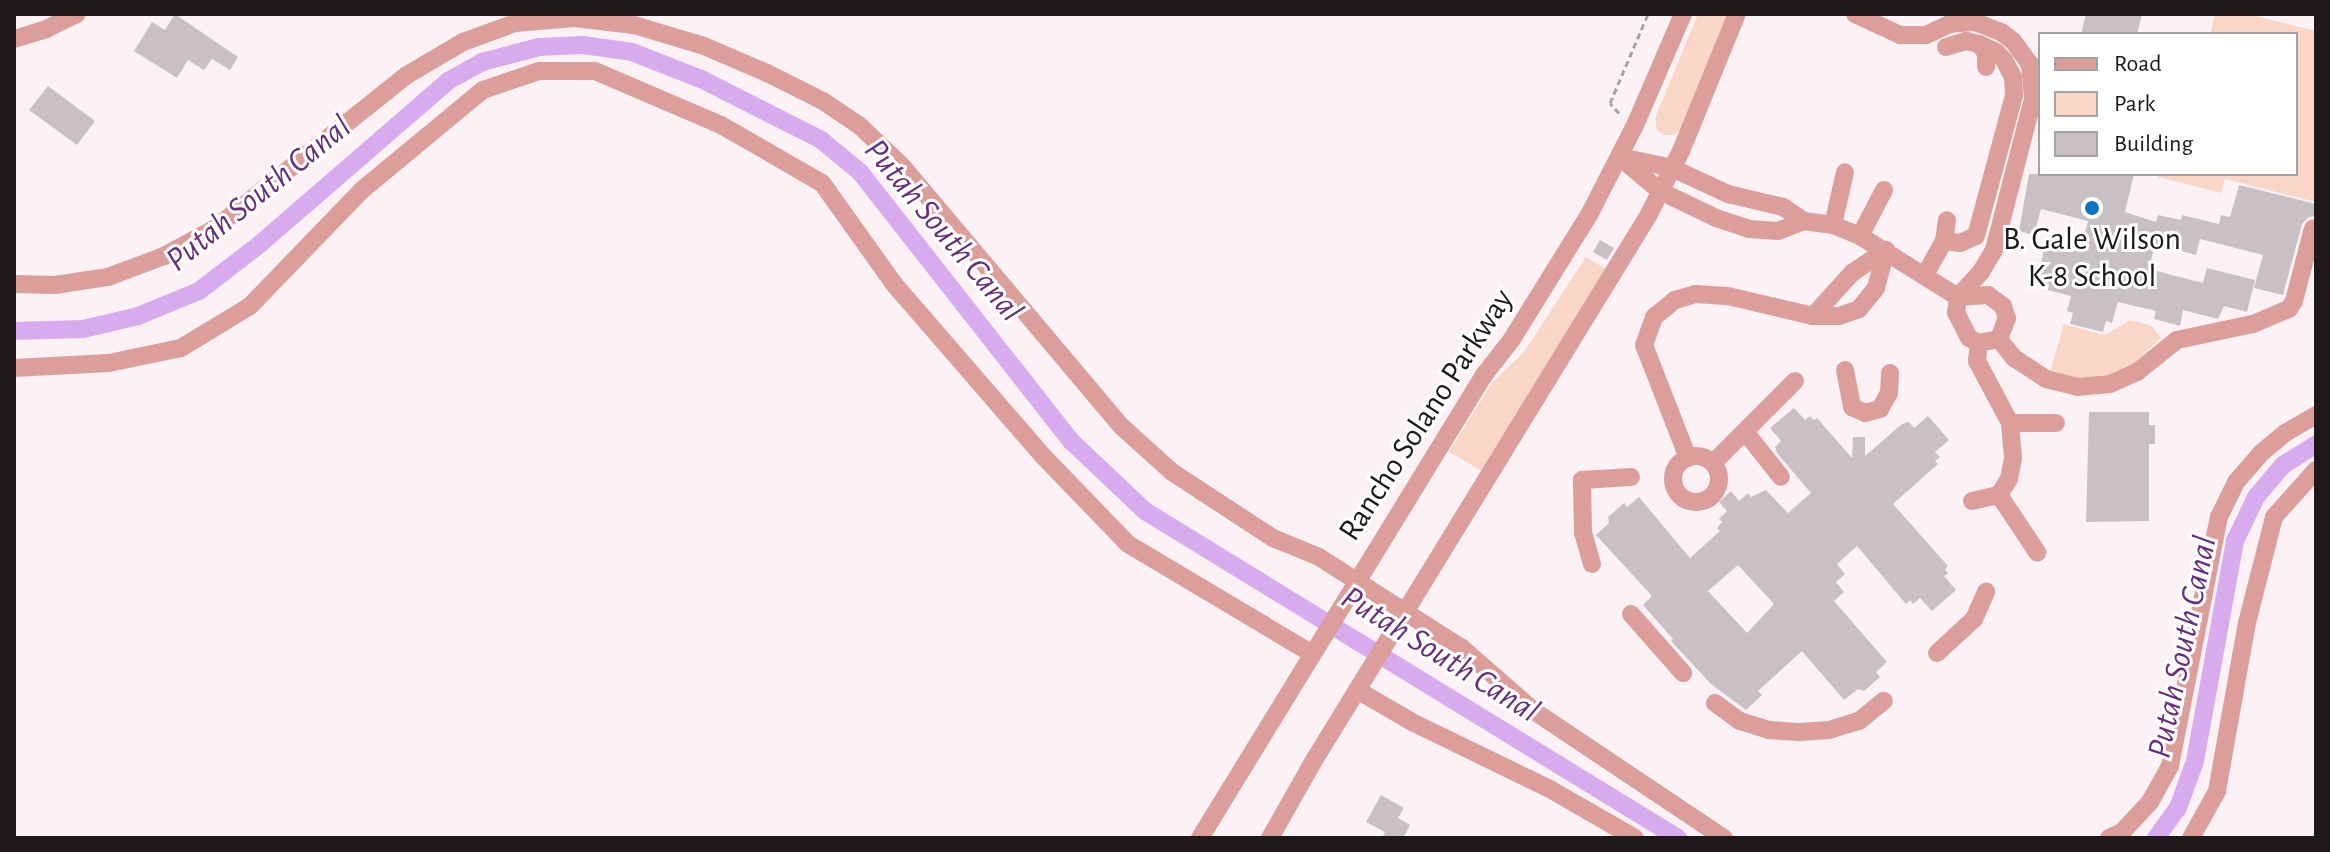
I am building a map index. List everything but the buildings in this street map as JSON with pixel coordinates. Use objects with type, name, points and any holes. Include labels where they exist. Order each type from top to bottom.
[{"type":"street","points":[[14,39],[43,22],[77,14]]},
{"type":"street","name":"Rancho Solano Parkway","points":[[1200,838],[1484,375],[1519,327],[1620,157],[1683,14]]},
{"type":"street","points":[[1270,838],[1361,682],[1601,295],[1660,191],[1737,14]]},
{"type":"street","points":[[1855,14],[1900,35],[1926,35],[1950,24],[1975,22],[2001,32],[2013,41],[2033,74],[2033,99],[1994,250],[1981,272],[1958,297],[1956,312],[1969,338],[1979,343],[1999,339]]},
{"type":"street","points":[[14,284],[55,285],[108,277],[164,256],[214,229],[407,75],[463,42],[515,23],[574,18],[634,25],[704,46],[823,101],[860,126],[902,166],[1121,426],[1172,472],[1260,530],[1319,557],[1353,586],[1401,619],[1462,648],[1534,711],[1724,838]]},
{"type":"street","points":[[1944,241],[1960,243],[1976,236],[2014,95],[2013,77],[2004,60],[1979,44],[1966,41],[1946,47]]},
{"type":"street","points":[[1979,44],[1986,53],[1986,67]]},
{"type":"street","points":[[14,368],[109,363],[181,348],[250,306],[362,190],[483,90],[539,71],[595,71],[721,125],[822,183],[894,284],[1043,456],[1128,544],[1312,651]]},
{"type":"street","points":[[1620,157],[1672,168],[1728,194],[1783,207],[1804,221],[1833,225],[1860,236],[1958,297],[1988,295],[2003,306],[2007,318],[1999,339]]},
{"type":"street","points":[[1620,157],[1660,191],[1716,218],[1749,229],[1778,231],[1804,221]]},
{"type":"street","points":[[1833,225],[1845,172]]},
{"type":"street","points":[[1860,236],[1884,190]]},
{"type":"street","points":[[1925,275],[1944,241],[1947,220]]},
{"type":"street","points":[[1999,339],[2014,358],[2046,379],[2077,387],[2110,384],[2137,372],[2177,340],[2253,324],[2289,309],[2294,301],[2313,228]]},
{"type":"street","points":[[1813,316],[1852,273],[1886,250]]},
{"type":"street","points":[[1688,458],[1644,345],[1654,317],[1675,300],[1696,294],[1728,296],[1813,316],[1839,316],[1859,309],[1876,288],[1886,250]]},
{"type":"street","points":[[1972,501],[1999,495],[2009,479],[2013,458],[2010,423],[1995,391],[1981,372],[1977,361],[1979,343]]},
{"type":"street","points":[[1845,370],[1852,407],[1865,413],[1880,409],[1889,393],[1890,373]]},
{"type":"street","points":[[1713,463],[1795,381]]},
{"type":"street","points":[[2109,838],[2122,832],[2150,802],[2170,766],[2219,517],[2236,482],[2260,454],[2285,433],[2316,415]]},
{"type":"street","points":[[2010,423],[2056,423]]},
{"type":"street","points":[[1746,433],[1781,477]]},
{"type":"street","points":[[1701,457],[1713,463],[1719,477],[1715,492],[1703,501],[1688,500],[1676,490],[1674,475],[1688,458],[1701,457]]},
{"type":"street","points":[[2191,838],[2217,791],[2247,623],[2274,517],[2316,470]]},
{"type":"street","points":[[1592,564],[1583,533],[1582,480],[1631,477]]},
{"type":"street","points":[[1999,495],[2037,552]]},
{"type":"street","points":[[1937,653],[1974,619],[1986,592]]},
{"type":"street","points":[[1631,614],[1683,673]]},
{"type":"street","points":[[1361,682],[1414,723],[1548,788],[1635,838]]},
{"type":"street","points":[[1715,703],[1740,721],[1769,730],[1800,732],[1829,730],[1859,721],[1884,701]]},
{"type":"path","points":[[1619,113],[1610,103],[1648,14]]},
{"type":"green space","points":[[1698,14],[1729,14],[1681,129],[1674,135],[1663,135],[1657,130],[1655,118]]},
{"type":"green space","points":[[2215,14],[2248,14],[2316,31],[2316,202],[2225,179],[2221,193],[2158,177],[2298,176],[2298,32],[2210,32]]},
{"type":"green space","points":[[1586,257],[1606,269],[1482,471],[1449,452],[1492,383],[1524,352]]},
{"type":"green space","points":[[2130,320],[2152,326],[2161,338],[2134,363],[2106,376],[2085,379],[2050,372],[2064,324],[2105,335]]},
{"type":"waterway","name":"Putah South Canal","points":[[14,331],[83,329],[138,316],[199,291],[260,244],[448,81],[482,62],[539,47],[583,45],[632,52],[701,79],[820,139],[860,172],[1071,441],[1145,511],[1678,838]]},
{"type":"waterway","name":"Putah South Canal","points":[[2156,838],[2178,808],[2195,761],[2235,541],[2256,497],[2283,465],[2316,444]]},
{"type":"place","name":"B. Gale Wilson K-8 School","points":[[2092,208]]}]
